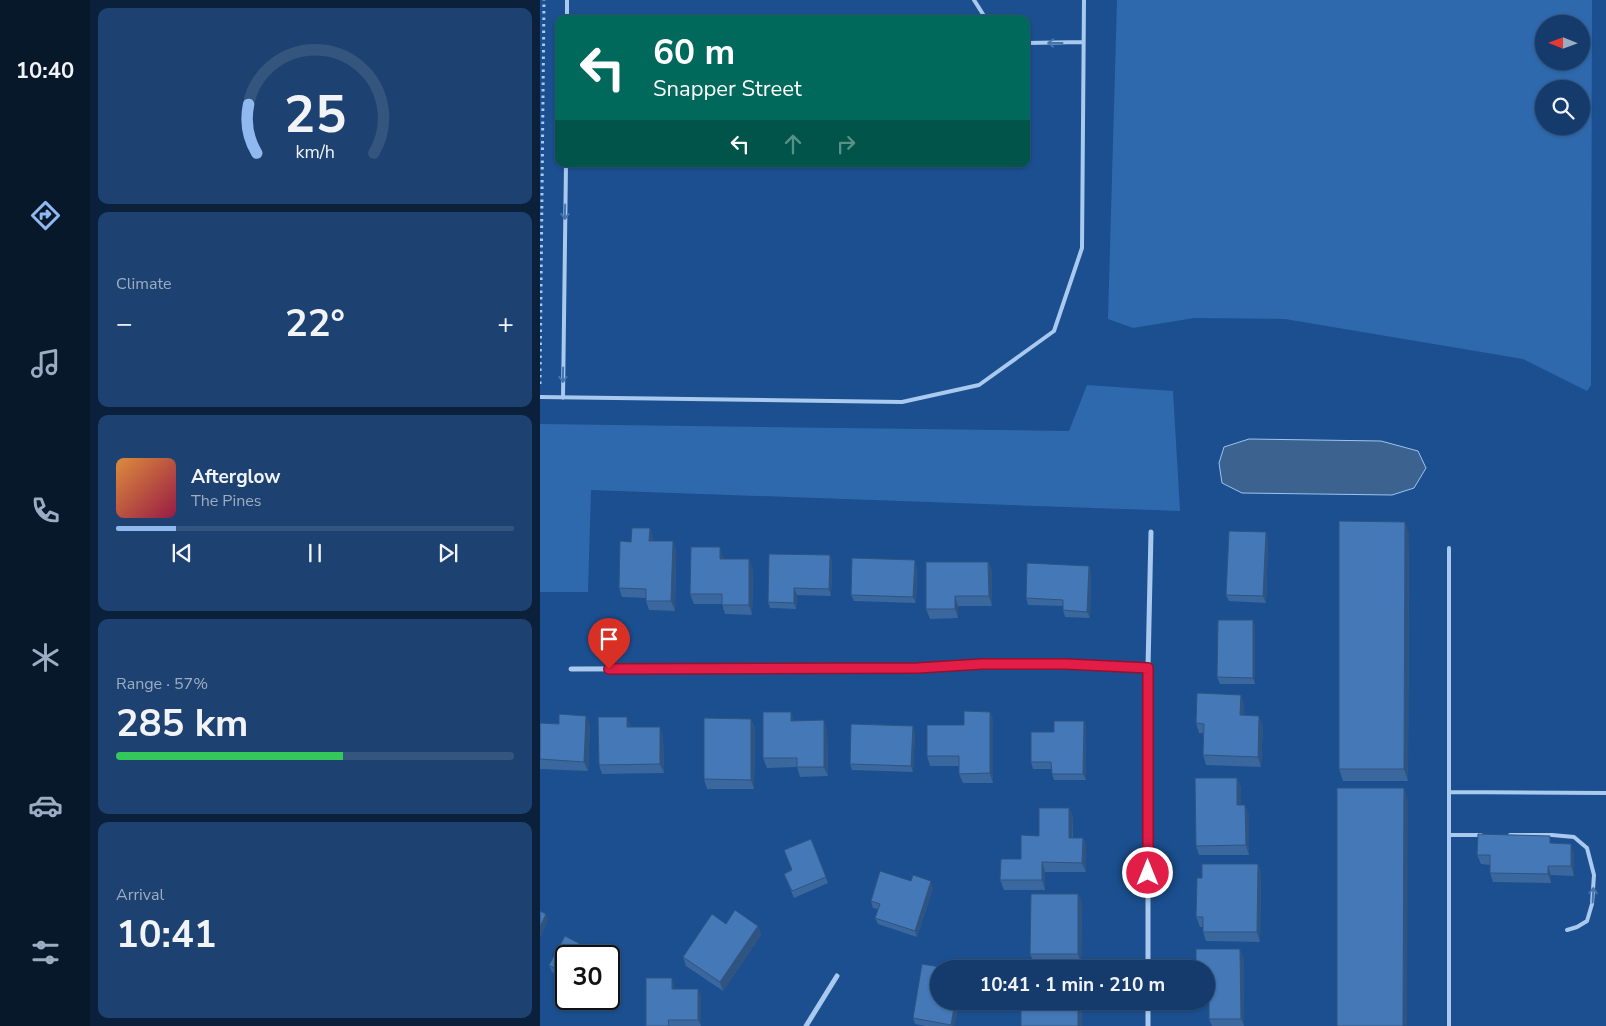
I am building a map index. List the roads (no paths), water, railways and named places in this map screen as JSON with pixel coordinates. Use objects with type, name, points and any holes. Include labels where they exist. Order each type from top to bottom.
[{"type":"street","points":[[1148,960],[1148,668],[1151,532]]},
{"type":"street","points":[[570,669],[908,668],[982,664],[1066,664],[1148,668]]},
{"type":"street","points":[[806,1026],[838,976]]},
{"type":"street","points":[[1148,1010],[1148,1026]]},
{"type":"lane","points":[[567,15],[568,0]]},
{"type":"lane","points":[[974,0],[983,15]]},
{"type":"lane","points":[[540,397],[902,402],[979,385],[1054,331],[1082,248],[1084,0]]},
{"type":"lane","points":[[1030,43],[1083,42]]},
{"type":"lane","points":[[563,398],[566,167]]},
{"type":"lane","points":[[1449,548],[1449,1026]]},
{"type":"lane","points":[[1449,792],[1606,793]]},
{"type":"lane","points":[[1505,835],[1552,834],[1574,837],[1588,848],[1594,875],[1592,904],[1587,921],[1578,927],[1567,930]]},
{"type":"lane","points":[[1449,835],[1486,835]]}]
